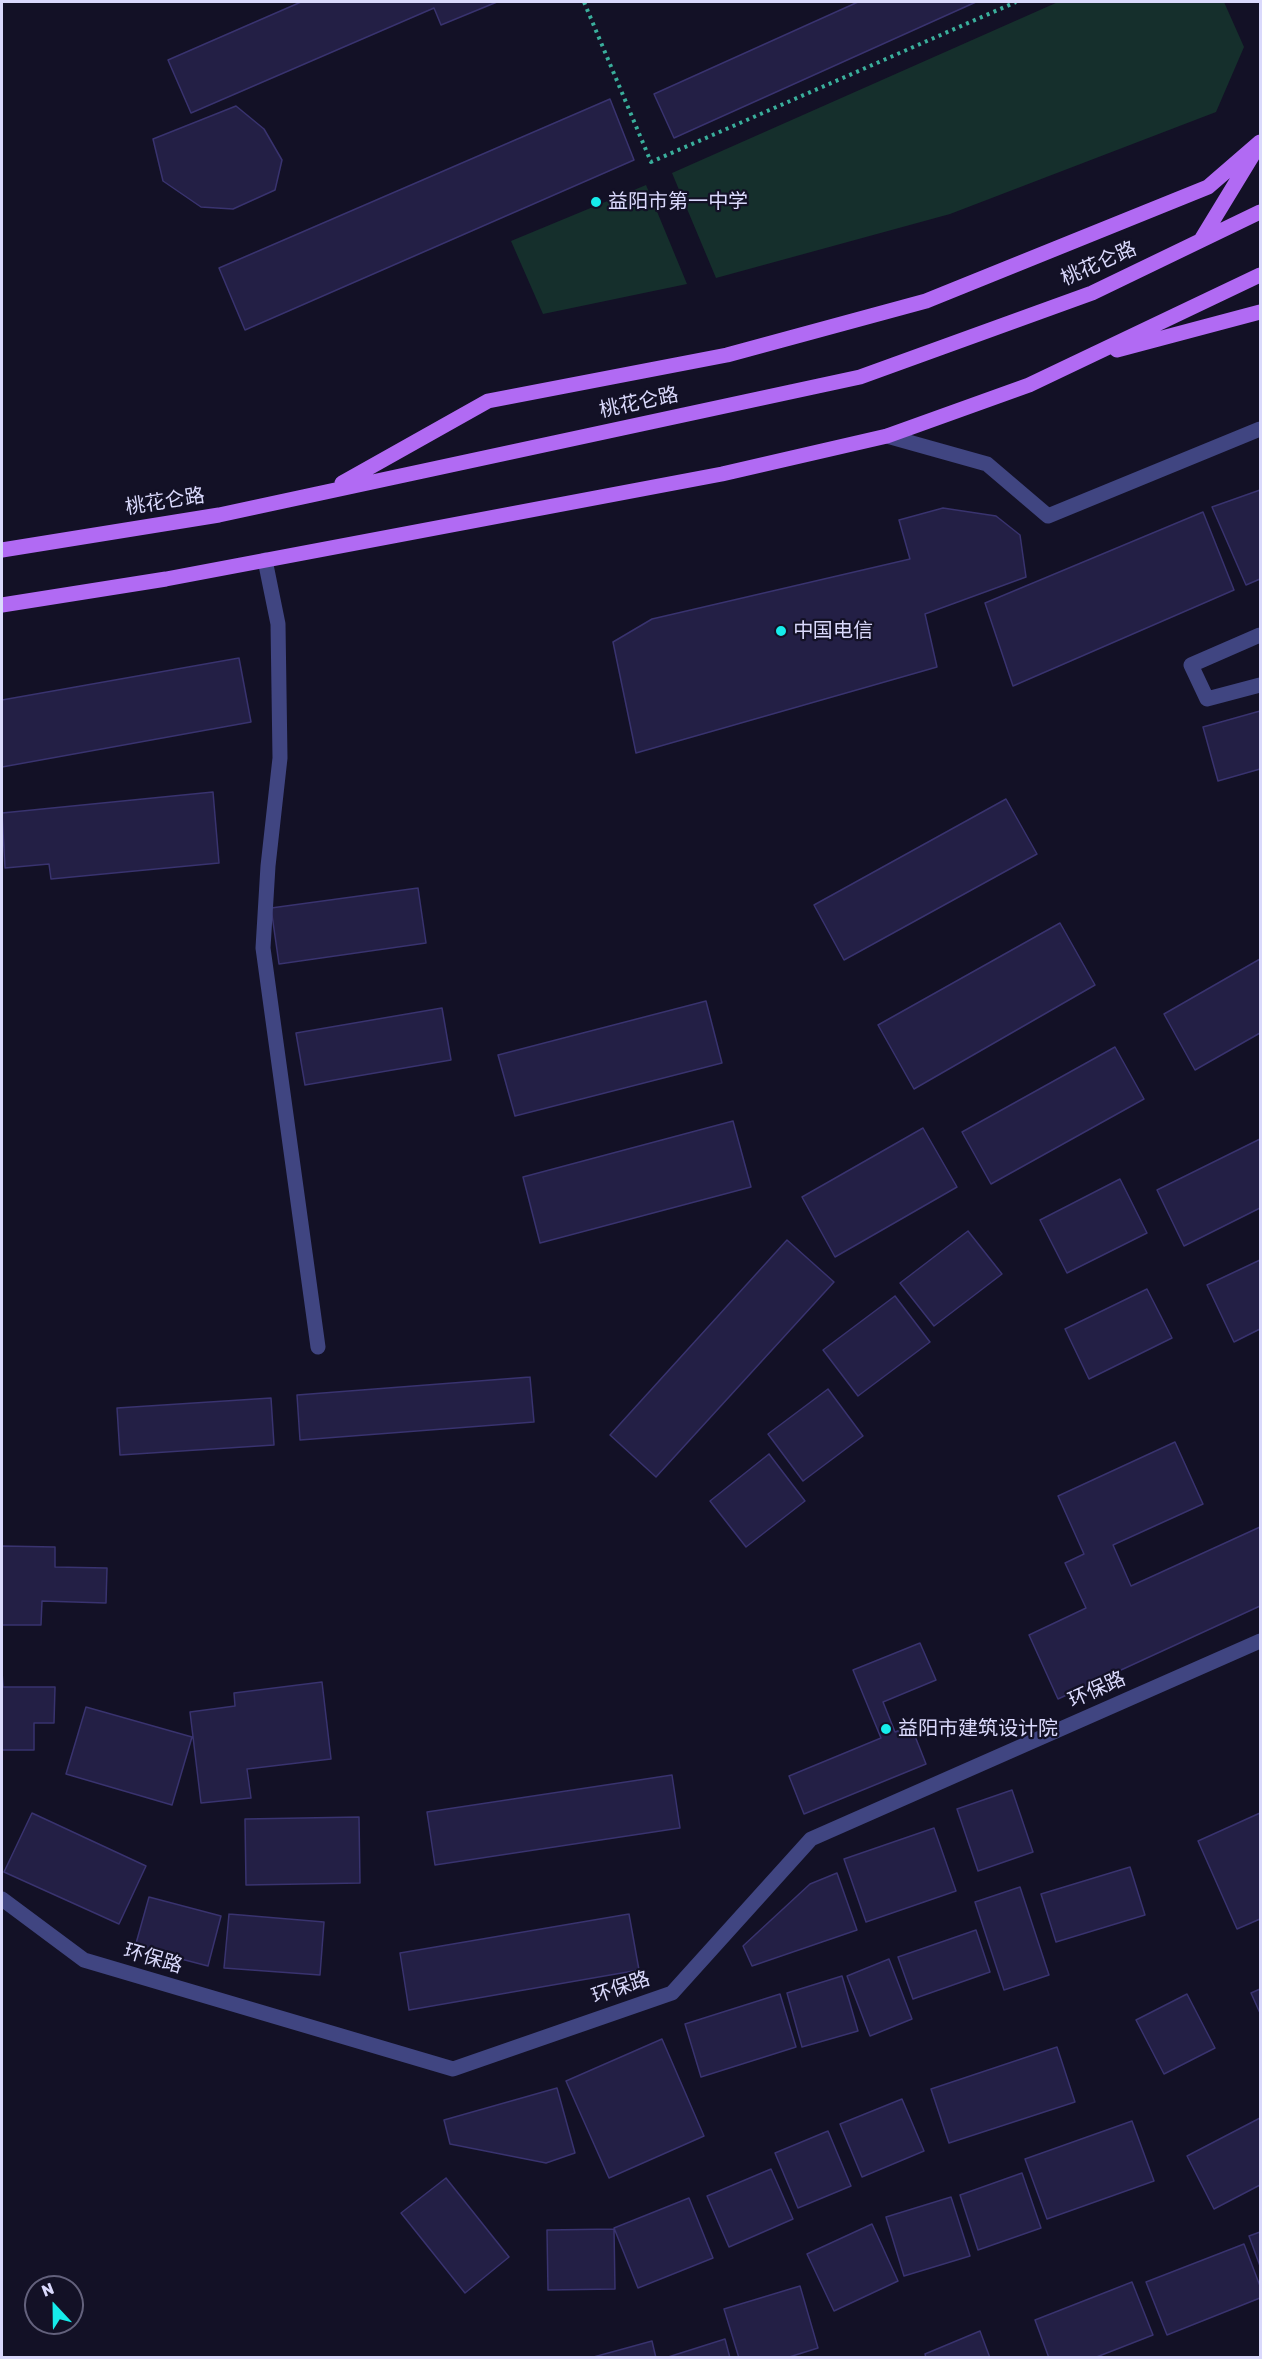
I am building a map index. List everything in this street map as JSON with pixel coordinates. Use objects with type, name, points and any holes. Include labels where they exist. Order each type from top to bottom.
[{"type":"main road","points":[[1201,240],[1260,142]]},
{"type":"main road","points":[[327,491],[488,401],[727,355],[926,301],[1208,187],[1260,142]]},
{"type":"main road","name":"桃花仑路","points":[[2,550],[219,515],[861,377],[1092,293],[1260,212]]},
{"type":"main road","points":[[2,605],[166,579],[722,474],[887,436],[1029,385],[1260,274]]},
{"type":"main road","points":[[1079,361],[1260,312]]},
{"type":"street","points":[[887,436],[987,464],[1048,516],[1260,429]]},
{"type":"street","points":[[265,560],[278,624],[280,759],[268,866],[263,948],[318,1347]]},
{"type":"street","points":[[1260,635],[1191,665],[1207,699],[1260,685]]},
{"type":"street","name":"环保路","points":[[2,1899],[84,1960],[453,2069],[672,1993],[811,1839],[1260,1641]]},
{"type":"path","points":[[584,2],[651,162],[1016,2]]},
{"type":"green space","points":[[1058,2],[1224,2],[1244,47],[1216,112],[950,214],[716,278],[672,173]]},
{"type":"green space","points":[[646,185],[687,284],[543,314],[511,241]]},
{"type":"building","points":[[301,2],[497,2],[441,25],[434,8],[191,113],[168,60]]},
{"type":"building","points":[[858,2],[976,2],[674,138],[654,94]]},
{"type":"building","points":[[610,99],[634,160],[245,330],[219,268]]},
{"type":"building","points":[[236,106],[264,129],[282,160],[275,190],[233,209],[201,207],[163,181],[153,139]]},
{"type":"building","points":[[1260,490],[1260,579],[1246,585],[1212,507]]},
{"type":"building","name":"中国电信","points":[[943,508],[996,516],[1020,535],[1026,577],[925,614],[937,667],[636,753],[613,642],[652,619],[910,559],[899,520]]},
{"type":"building","points":[[1203,512],[1234,590],[1013,686],[985,603]]},
{"type":"building","points":[[239,658],[251,722],[2,767],[2,700]]},
{"type":"building","points":[[1260,711],[1260,769],[1218,781],[1203,727]]},
{"type":"building","points":[[213,792],[219,863],[51,879],[49,864],[5,868],[2,813]]},
{"type":"building","points":[[1006,799],[1037,854],[844,960],[814,905]]},
{"type":"building","points":[[418,888],[426,943],[279,964],[271,908]]},
{"type":"building","points":[[1060,923],[1095,985],[914,1089],[878,1025]]},
{"type":"building","points":[[1260,959],[1260,1033],[1195,1070],[1164,1014]]},
{"type":"building","points":[[706,1001],[722,1063],[515,1116],[498,1055]]},
{"type":"building","points":[[442,1008],[451,1060],[305,1085],[296,1033]]},
{"type":"building","points":[[1115,1047],[1144,1099],[991,1184],[962,1132]]},
{"type":"building","points":[[733,1121],[751,1187],[540,1243],[523,1177]]},
{"type":"building","points":[[923,1128],[957,1187],[835,1257],[802,1197]]},
{"type":"building","points":[[1260,1139],[1260,1208],[1184,1246],[1157,1190]]},
{"type":"building","points":[[1120,1179],[1147,1233],[1067,1273],[1040,1220]]},
{"type":"building","points":[[968,1231],[1002,1274],[934,1326],[900,1283]]},
{"type":"building","points":[[787,1240],[834,1282],[656,1477],[610,1435]]},
{"type":"building","points":[[1260,1260],[1260,1329],[1234,1342],[1207,1285]]},
{"type":"building","points":[[1147,1289],[1172,1338],[1089,1379],[1065,1329]]},
{"type":"building","points":[[895,1296],[930,1342],[858,1396],[823,1350]]},
{"type":"building","points":[[530,1377],[534,1422],[300,1440],[297,1395]]},
{"type":"building","points":[[828,1389],[863,1436],[803,1481],[768,1434]]},
{"type":"building","points":[[271,1398],[274,1445],[120,1455],[117,1408]]},
{"type":"building","points":[[1175,1442],[1203,1504],[1113,1545],[1131,1586],[1260,1527],[1260,1606],[1058,1699],[1029,1635],[1086,1608],[1065,1563],[1084,1554],[1058,1496]]},
{"type":"building","points":[[769,1454],[805,1501],[746,1547],[710,1501]]},
{"type":"building","points":[[2,1546],[55,1547],[55,1567],[107,1568],[106,1603],[42,1601],[41,1625],[2,1625]]},
{"type":"building","name":"益阳市建筑设计院","points":[[920,1643],[936,1680],[883,1702],[895,1732],[911,1726],[926,1764],[804,1814],[789,1776],[881,1738],[853,1670]]},
{"type":"building","points":[[2,1671],[3,1687],[55,1687],[54,1723],[34,1723],[34,1750],[2,1750]]},
{"type":"building","points":[[322,1682],[331,1759],[247,1769],[251,1798],[201,1803],[190,1712],[235,1706],[234,1693]]},
{"type":"building","points":[[86,1707],[192,1737],[172,1805],[66,1774]]},
{"type":"building","points":[[672,1775],[680,1828],[435,1865],[427,1812]]},
{"type":"building","points":[[1012,1790],[1033,1852],[978,1871],[957,1809]]},
{"type":"building","points":[[32,1813],[146,1866],[119,1924],[4,1872]]},
{"type":"building","points":[[1260,1813],[1260,1919],[1237,1929],[1198,1841]]},
{"type":"building","points":[[359,1817],[360,1883],[246,1885],[245,1819]]},
{"type":"building","points":[[934,1828],[956,1891],[866,1922],[844,1859]]},
{"type":"building","points":[[1130,1867],[1145,1915],[1056,1942],[1041,1894]]},
{"type":"building","points":[[837,1873],[857,1930],[752,1966],[743,1946],[810,1884]]},
{"type":"building","points":[[1020,1887],[1049,1975],[1004,1990],[975,1902]]},
{"type":"building","points":[[149,1897],[221,1916],[208,1966],[135,1947]]},
{"type":"building","points":[[229,1914],[324,1922],[320,1975],[224,1968]]},
{"type":"building","points":[[629,1914],[639,1970],[409,2010],[400,1953]]},
{"type":"building","points":[[976,1930],[990,1972],[913,1999],[898,1957]]},
{"type":"building","points":[[889,1959],[912,2019],[870,2036],[847,1976]]},
{"type":"building","points":[[842,1976],[858,2031],[802,2047],[787,1993]]},
{"type":"building","points":[[1260,1989],[1260,2013],[1251,1993]]},
{"type":"building","points":[[780,1994],[796,2047],[701,2077],[685,2024]]},
{"type":"building","points":[[1187,1994],[1215,2048],[1164,2074],[1136,2020]]},
{"type":"building","points":[[662,2039],[704,2136],[609,2178],[566,2081]]},
{"type":"building","points":[[1057,2047],[1075,2102],[949,2143],[931,2089]]},
{"type":"building","points":[[557,2088],[575,2153],[546,2163],[450,2144],[444,2120]]},
{"type":"building","points":[[902,2099],[924,2151],[862,2177],[840,2124]]},
{"type":"building","points":[[1260,2118],[1260,2185],[1214,2209],[1187,2156]]},
{"type":"building","points":[[1132,2121],[1154,2181],[1047,2219],[1025,2159]]},
{"type":"building","points":[[828,2131],[851,2186],[798,2208],[775,2153]]},
{"type":"building","points":[[771,2169],[793,2219],[729,2247],[707,2196]]},
{"type":"building","points":[[1022,2173],[1041,2228],[978,2250],[960,2195]]},
{"type":"building","points":[[446,2178],[509,2257],[465,2293],[401,2213]]},
{"type":"building","points":[[951,2197],[970,2256],[904,2276],[886,2217]]},
{"type":"building","points":[[689,2198],[713,2258],[638,2288],[614,2228]]},
{"type":"building","points":[[872,2224],[898,2281],[834,2311],[807,2254]]},
{"type":"building","points":[[614,2229],[615,2289],[548,2290],[547,2230]]},
{"type":"building","points":[[1260,2232],[1260,2266],[1249,2236]]},
{"type":"building","points":[[1244,2244],[1260,2286],[1260,2298],[1167,2335],[1146,2282]]},
{"type":"building","points":[[1132,2282],[1153,2335],[1094,2358],[1049,2358],[1035,2320]]},
{"type":"building","points":[[800,2286],[818,2348],[786,2358],[739,2358],[724,2309]]},
{"type":"building","points":[[980,2331],[990,2358],[926,2358],[925,2354]]},
{"type":"building","points":[[725,2339],[730,2358],[665,2358]]},
{"type":"building","points":[[652,2341],[656,2358],[590,2358]]},
{"type":"place","name":"益阳市第一中学","points":[[596,202]]},
{"type":"place","name":"中国电信","points":[[781,631]]},
{"type":"place","name":"益阳市建筑设计院","points":[[886,1729]]}]
